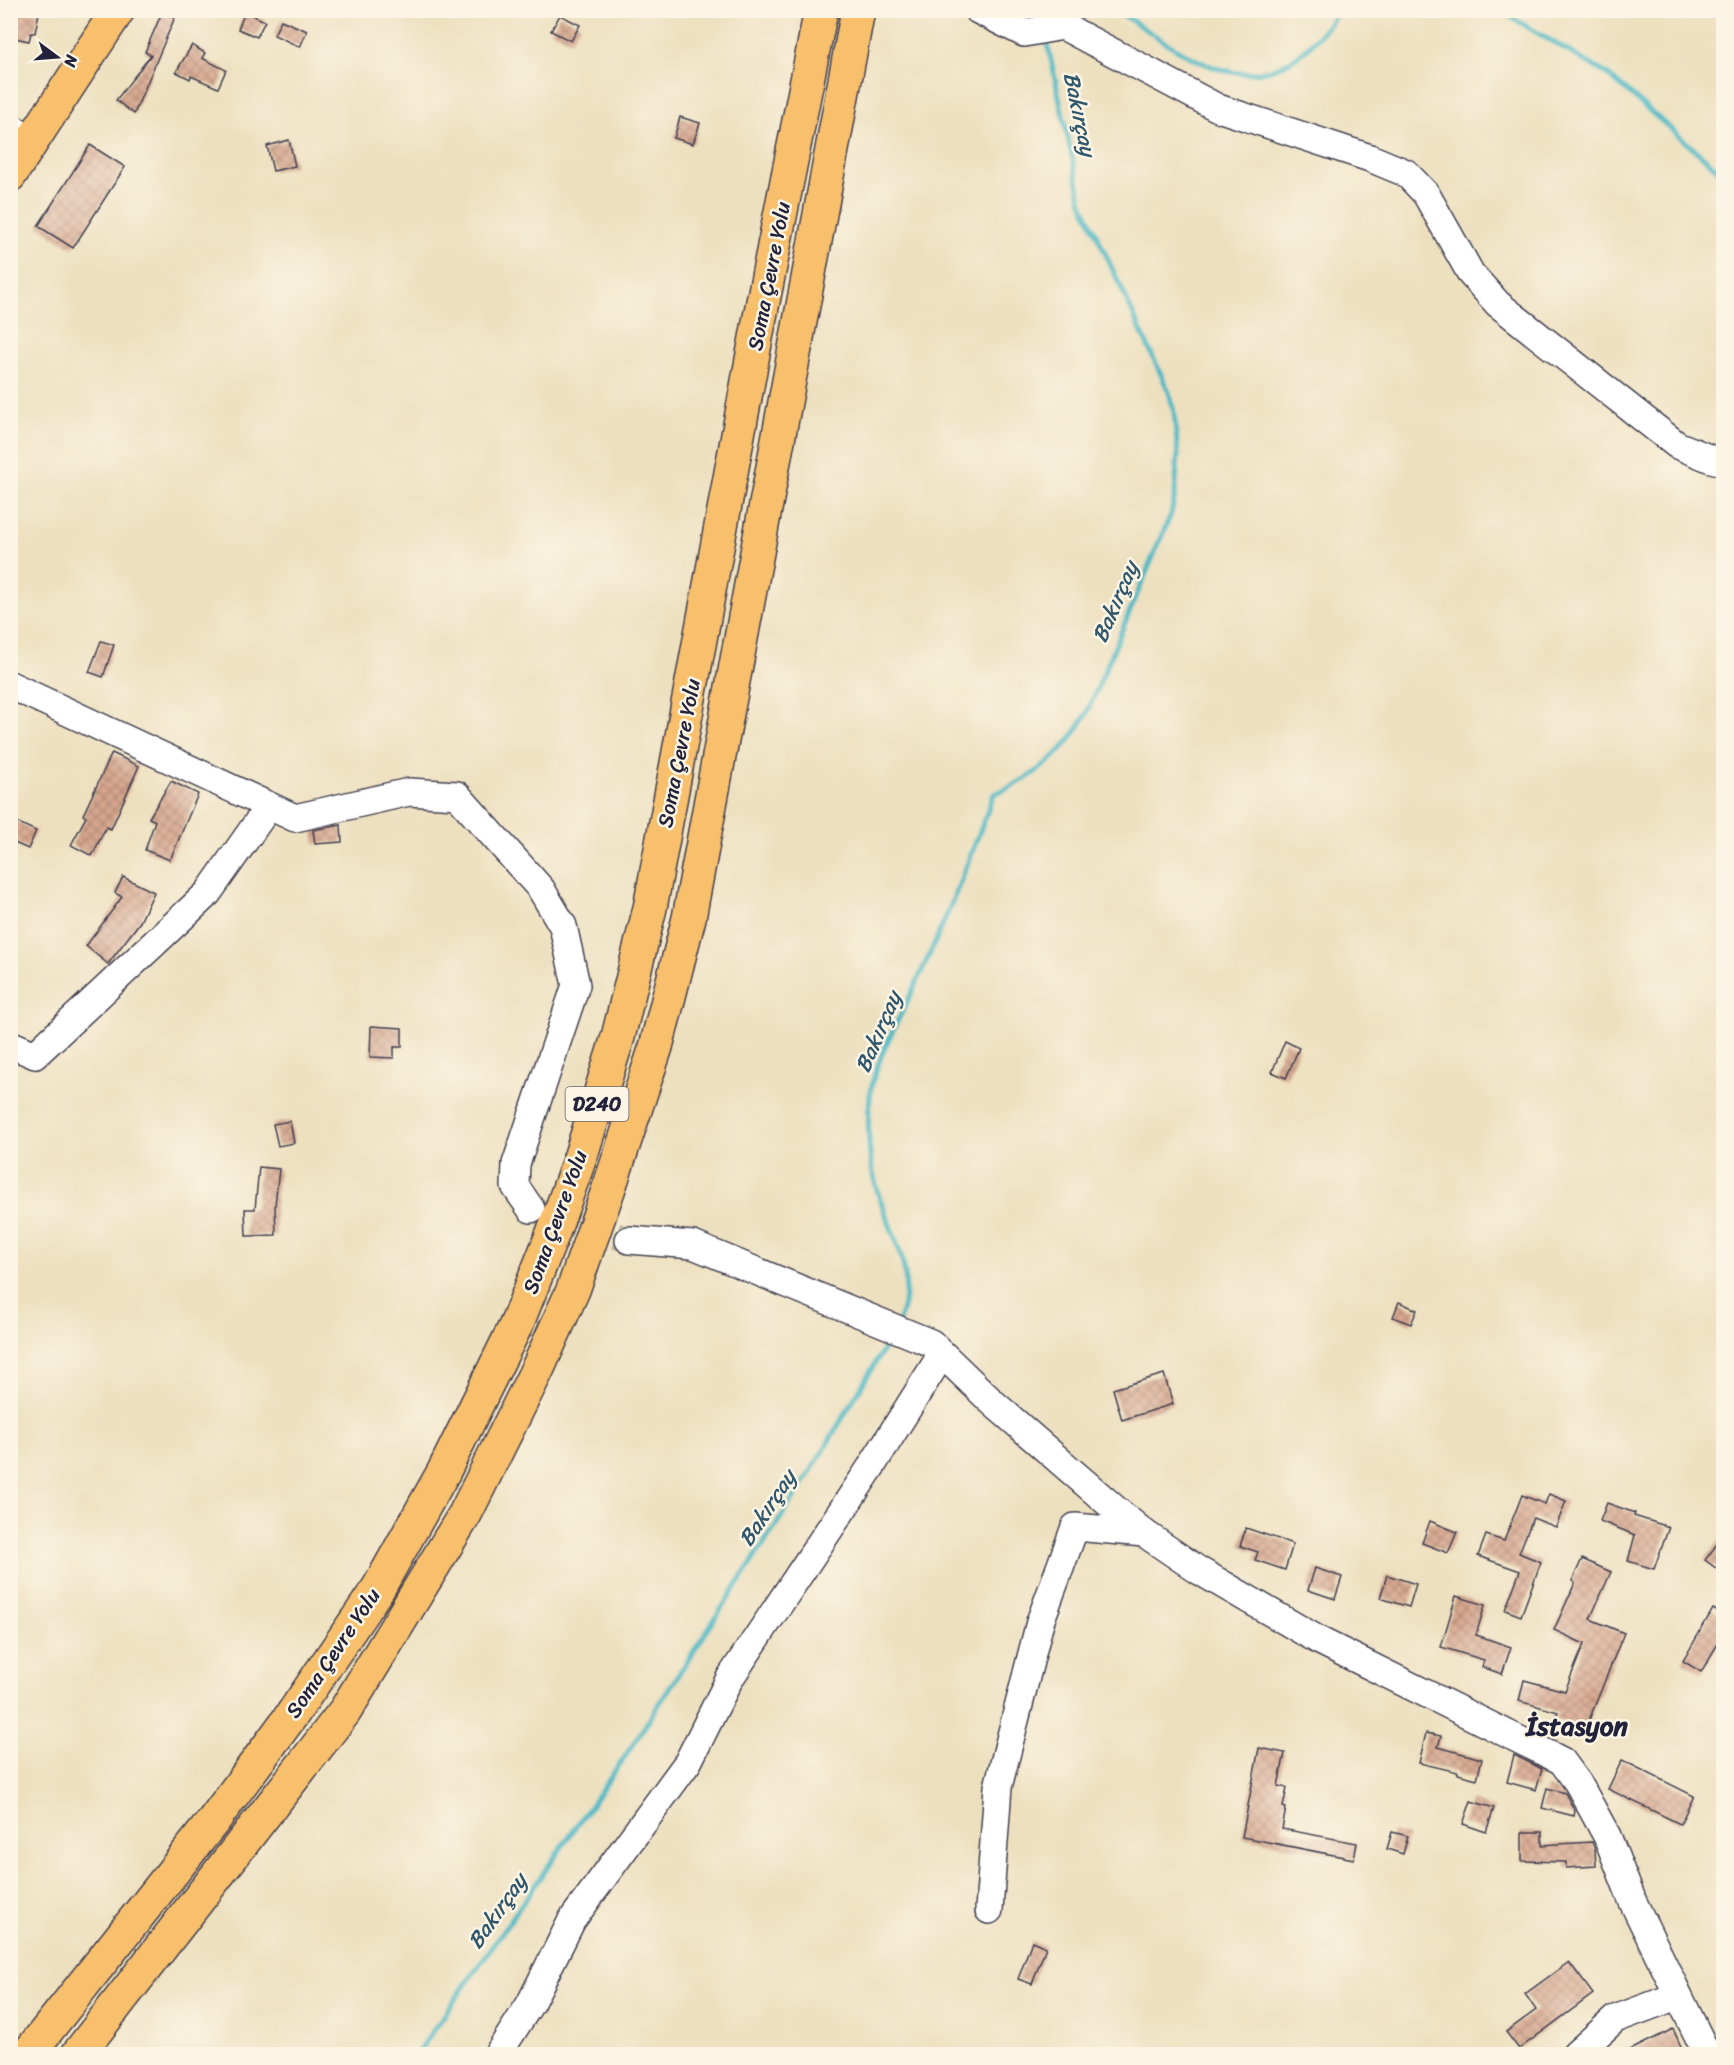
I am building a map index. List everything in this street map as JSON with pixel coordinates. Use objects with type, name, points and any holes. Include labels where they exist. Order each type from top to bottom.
[{"type":"main road","points":[[10,175],[22,133],[118,10]]},
{"type":"main road","name":"Soma Çevre Yolu","points":[[28,2055],[214,1820],[294,1712],[379,1587],[444,1471],[517,1323],[553,1233],[581,1155],[618,1037],[650,908],[759,322],[820,10]]},
{"type":"main road","name":"Soma Çevre Yolu","points":[[78,2055],[345,1711],[465,1514],[538,1368],[573,1290],[656,1047],[689,918],[858,10]]},
{"type":"street","points":[[978,10],[1024,33],[1063,26],[1218,108],[1370,158],[1406,173],[1426,194],[1471,274],[1498,304],[1677,445],[1724,462]]},
{"type":"street","points":[[10,686],[295,818],[409,792],[457,795],[541,889],[563,926],[576,985],[516,1164],[515,1186],[531,1209]]},
{"type":"street","points":[[10,1044],[35,1055],[208,894],[269,806]]},
{"type":"street","points":[[629,1240],[693,1245],[850,1310],[936,1349],[992,1402],[1144,1533],[1198,1570],[1320,1641],[1562,1761],[1578,1783],[1607,1836],[1633,1902],[1707,2055]]},
{"type":"street","points":[[498,2055],[530,2004],[572,1920],[688,1762],[730,1678],[871,1467],[936,1349]]},
{"type":"street","points":[[989,1910],[998,1787],[1040,1622],[1075,1527],[1144,1533]]},
{"type":"street","points":[[1576,2055],[1615,2019],[1677,1996]]},
{"type":"building","points":[[10,10],[39,13],[35,33],[31,33],[29,41],[10,37]]},
{"type":"building","points":[[163,10],[178,10],[134,114],[116,100],[151,55],[145,52]]},
{"type":"building","points":[[245,12],[265,21],[257,37],[238,29]]},
{"type":"building","points":[[560,15],[580,25],[571,41],[551,31]]},
{"type":"building","points":[[281,20],[307,31],[300,47],[274,35]]},
{"type":"building","points":[[192,45],[205,53],[202,58],[226,70],[218,88],[176,72]]},
{"type":"building","points":[[680,117],[700,123],[693,144],[674,138]]},
{"type":"building","points":[[289,140],[295,166],[273,171],[267,146]]},
{"type":"building","points":[[90,145],[125,167],[73,248],[38,226]]},
{"type":"building","points":[[101,641],[114,645],[103,677],[89,672]]},
{"type":"building","points":[[112,753],[139,766],[111,829],[106,827],[92,856],[71,845],[86,817],[83,815]]},
{"type":"building","points":[[171,781],[198,794],[170,860],[145,850],[155,821],[149,818]]},
{"type":"building","points":[[10,819],[36,831],[28,849],[10,841]]},
{"type":"building","points":[[341,825],[342,842],[315,844],[313,830]]},
{"type":"building","points":[[123,877],[154,892],[140,922],[108,964],[86,946],[122,897],[115,893]]},
{"type":"building","points":[[371,1026],[402,1028],[402,1047],[394,1047],[394,1058],[370,1057]]},
{"type":"building","points":[[1285,1041],[1299,1048],[1286,1078],[1272,1072]]},
{"type":"building","points":[[290,1121],[294,1143],[278,1146],[273,1124]]},
{"type":"building","points":[[259,1167],[279,1169],[275,1205],[276,1235],[246,1236],[245,1209],[255,1209]]},
{"type":"building","points":[[1399,1302],[1417,1310],[1411,1324],[1393,1317]]},
{"type":"building","points":[[1164,1374],[1173,1404],[1122,1420],[1113,1389]]},
{"type":"building","points":[[1549,1494],[1566,1501],[1556,1527],[1533,1518],[1519,1553],[1541,1562],[1521,1616],[1505,1610],[1520,1571],[1478,1556],[1486,1535],[1504,1541],[1522,1495],[1545,1504]]},
{"type":"building","points":[[1607,1503],[1635,1513],[1634,1516],[1669,1527],[1654,1569],[1628,1561],[1635,1535],[1600,1521]]},
{"type":"building","points":[[1430,1521],[1457,1532],[1448,1553],[1422,1543]]},
{"type":"building","points":[[1246,1528],[1293,1544],[1285,1570],[1255,1560],[1258,1552],[1240,1546]]},
{"type":"building","points":[[1724,1535],[1724,1574],[1705,1560]]},
{"type":"building","points":[[1582,1559],[1611,1572],[1590,1619],[1624,1633],[1585,1730],[1555,1719],[1558,1712],[1519,1701],[1524,1680],[1565,1691],[1584,1644],[1554,1630],[1575,1583],[1572,1581]]},
{"type":"building","points":[[1315,1568],[1342,1577],[1335,1599],[1308,1590]]},
{"type":"building","points":[[1387,1575],[1416,1584],[1409,1607],[1380,1598]]},
{"type":"building","points":[[1456,1596],[1485,1605],[1476,1635],[1511,1647],[1502,1674],[1482,1667],[1484,1660],[1441,1647]]},
{"type":"building","points":[[1713,1609],[1724,1615],[1724,1645],[1719,1642],[1701,1672],[1683,1661]]},
{"type":"building","points":[[1426,1733],[1441,1736],[1438,1747],[1482,1759],[1477,1779],[1419,1763]]},
{"type":"building","points":[[1259,1748],[1285,1753],[1278,1786],[1287,1788],[1282,1829],[1357,1843],[1354,1859],[1242,1837]]},
{"type":"building","points":[[1514,1755],[1542,1769],[1536,1790],[1507,1782]]},
{"type":"building","points":[[1622,1760],[1694,1796],[1680,1824],[1608,1789]]},
{"type":"building","points":[[1547,1788],[1565,1793],[1575,1811],[1574,1816],[1542,1808]]},
{"type":"building","points":[[1471,1801],[1494,1808],[1486,1832],[1463,1824]]},
{"type":"building","points":[[1392,1832],[1408,1836],[1403,1854],[1387,1849]]},
{"type":"building","points":[[1522,1832],[1542,1832],[1542,1845],[1592,1842],[1596,1866],[1566,1868],[1566,1862],[1522,1861]]},
{"type":"building","points":[[1032,1941],[1046,1947],[1032,1984],[1018,1979]]},
{"type":"building","points":[[1569,1962],[1593,1994],[1519,2049],[1506,2032],[1536,2010],[1525,1994]]},
{"type":"building","points":[[1673,2029],[1685,2055],[1620,2055]]},
{"type":"waterway","name":"Bakırçay","points":[[1040,10],[1043,22]]},
{"type":"waterway","points":[[1115,10],[1181,52],[1204,63],[1227,71],[1251,73],[1275,68],[1299,55],[1316,40],[1340,10]]},
{"type":"waterway","points":[[1499,10],[1607,74],[1724,175]]},
{"type":"waterway","name":"Bakırçay","points":[[899,1321],[906,1285],[904,1268],[873,1175],[868,1130],[870,1096],[877,1067],[940,930],[994,794],[1023,780],[1047,763],[1068,742],[1086,715],[1171,514],[1175,494],[1178,454],[1174,412],[1169,392],[1082,203],[1046,37]]},
{"type":"waterway","name":"Bakırçay","points":[[417,2054],[624,1758],[808,1476],[892,1335]]},
{"type":"tunnel","points":[[538,1211],[629,1240]]},
{"type":"district","name":"İstasyon","points":[[1577,1726]]}]
